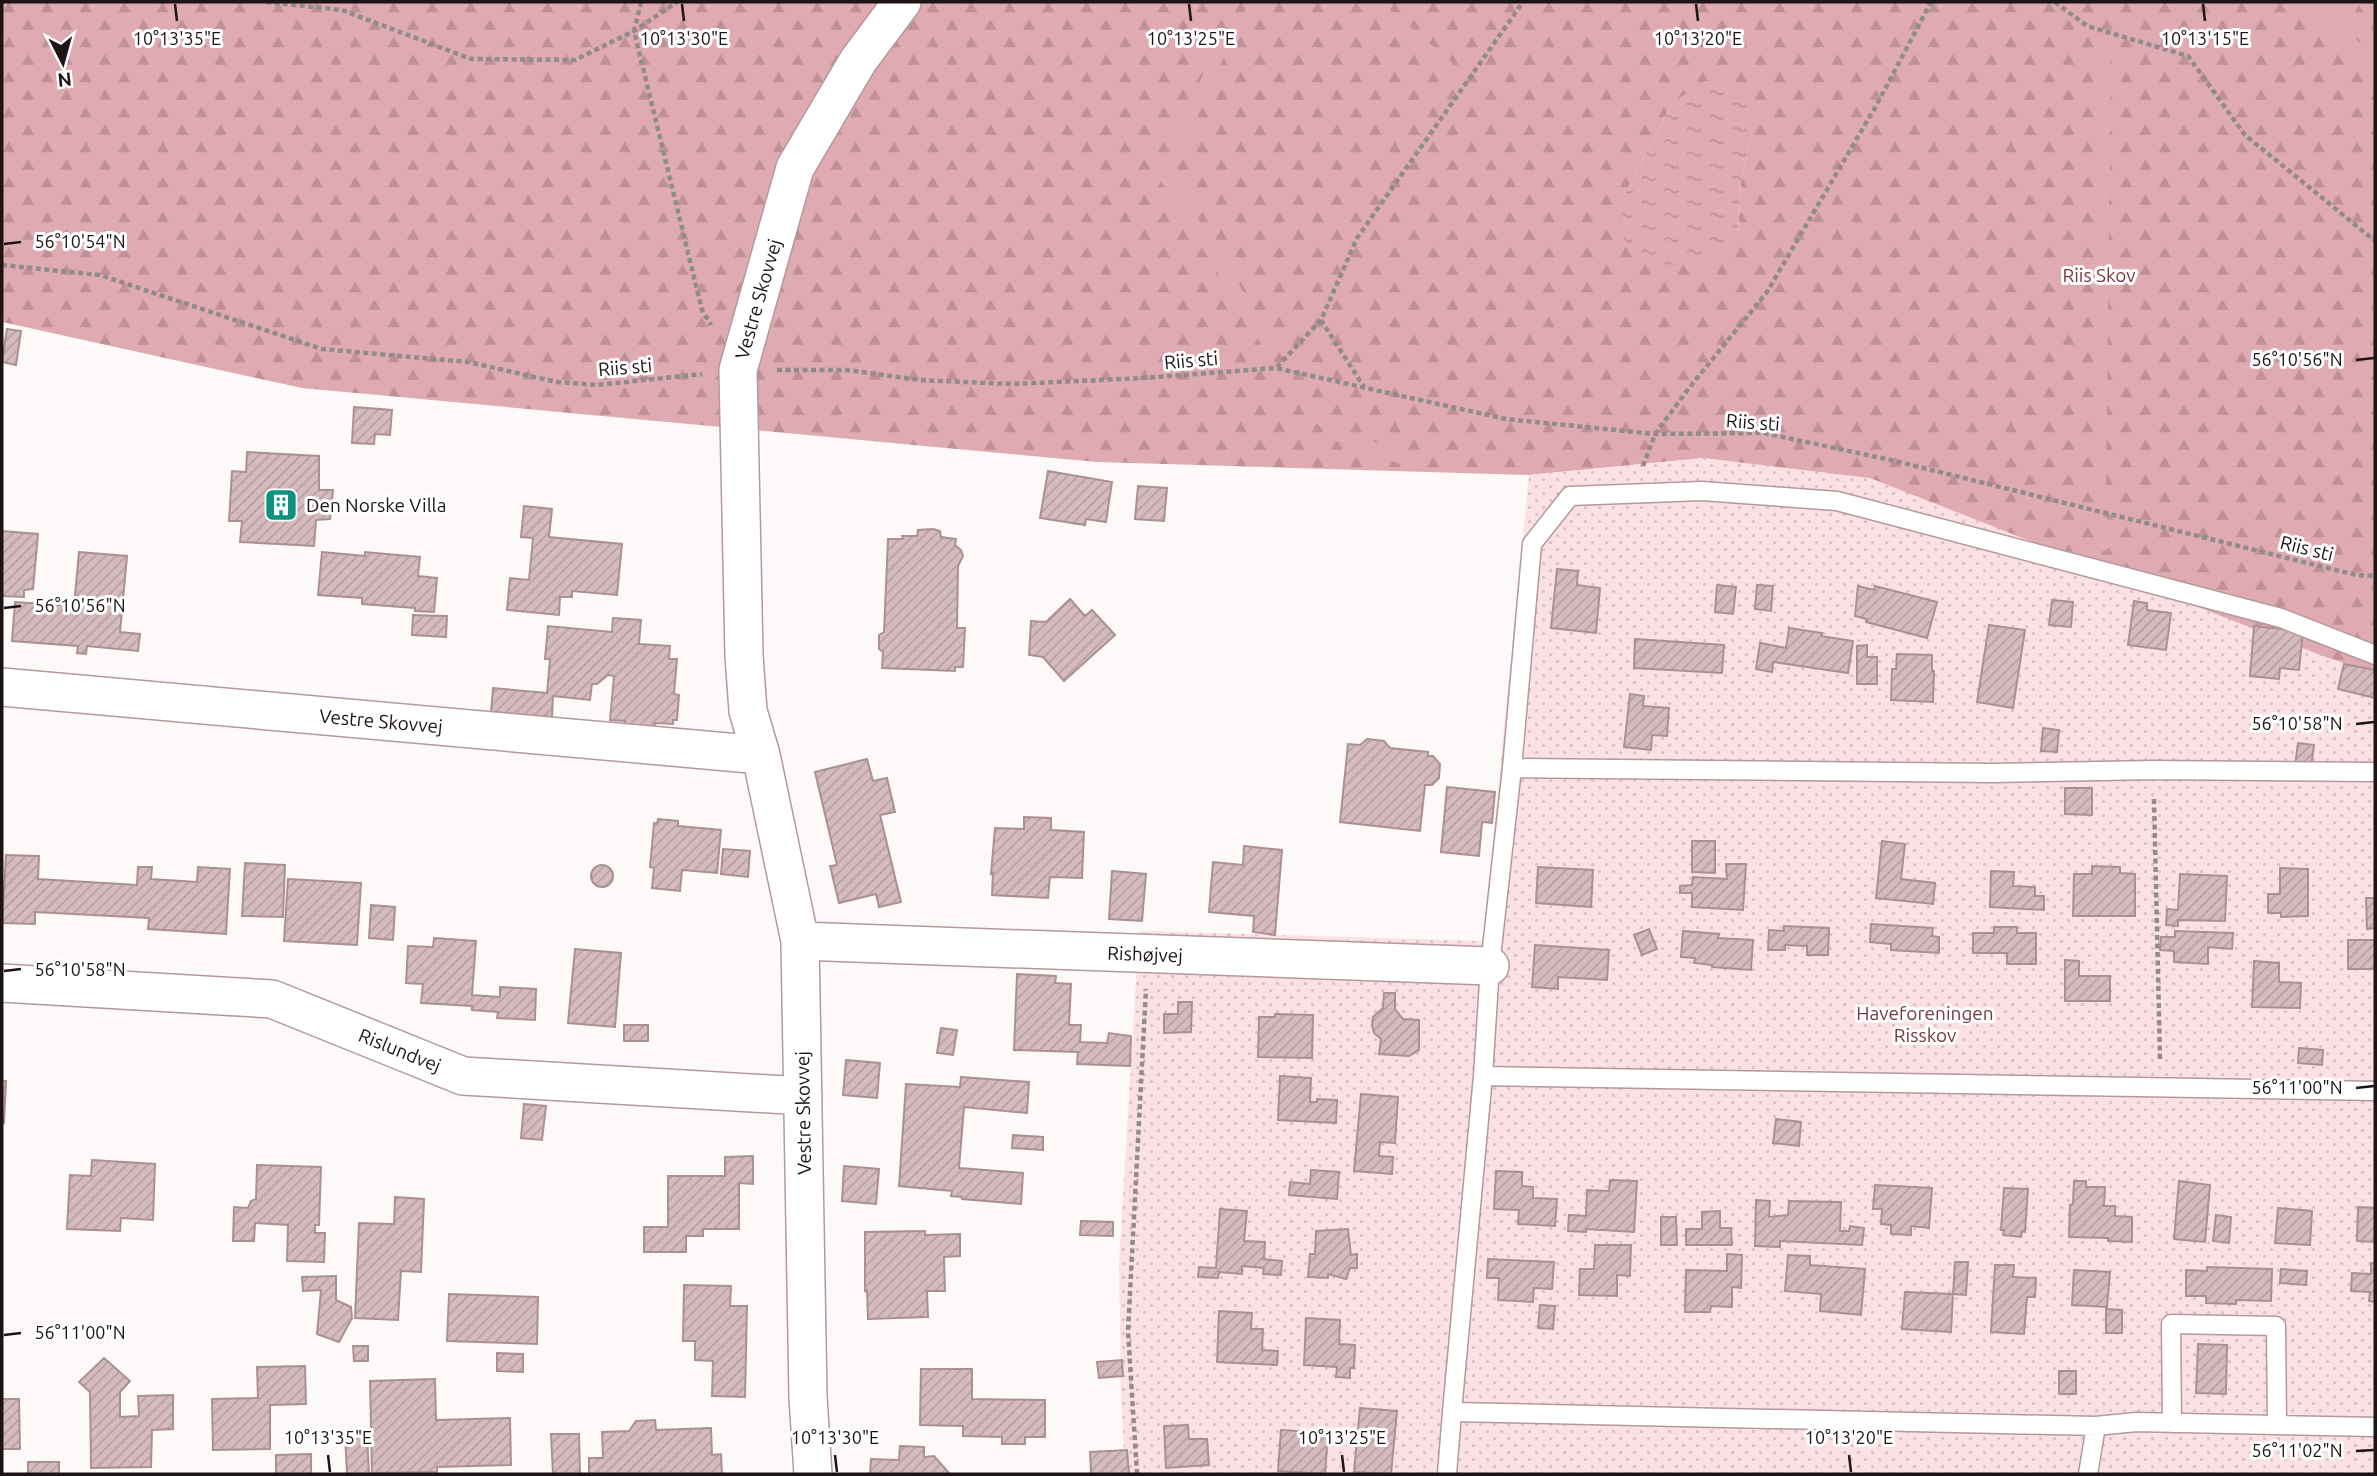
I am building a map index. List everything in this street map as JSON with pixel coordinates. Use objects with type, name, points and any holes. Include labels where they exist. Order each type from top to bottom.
[{"type":"street","name":"Vestre Skovvej","points":[[813,1474],[808,1397],[800,941],[761,755],[748,710],[744,656],[738,370],[795,167],[858,61],[902,2]]},
{"type":"street","name":"Vestre Skovvej","points":[[2,687],[761,755]]},
{"type":"street","name":"Rishøjvej","points":[[800,941],[1490,966]]},
{"type":"street","name":"Rislundvej","points":[[2,983],[272,999],[463,1076],[803,1096]]},
{"type":"lane","points":[[1447,1474],[1483,1076],[1490,966],[1512,768],[1532,544],[1570,496],[1702,491],[1837,501],[2281,618],[2375,655]]},
{"type":"lane","points":[[1512,768],[1978,773],[2153,770],[2375,772]]},
{"type":"lane","points":[[1483,1076],[2375,1091]]},
{"type":"lane","points":[[2172,1423],[2171,1324],[2276,1326],[2277,1425]]},
{"type":"lane","points":[[1452,1412],[2096,1426],[2136,1422],[2375,1427]]},
{"type":"lane","points":[[2088,1474],[2096,1426]]},
{"type":"path","points":[[267,2],[342,10],[471,60],[575,60],[634,31],[677,2]]},
{"type":"path","points":[[641,2],[634,31],[702,310],[738,370]]},
{"type":"path","points":[[1276,368],[1321,320],[1357,238],[1523,2]]},
{"type":"path","points":[[1632,495],[1656,434],[1689,388],[1767,292],[1876,106],[1931,2]]},
{"type":"path","points":[[2055,2],[2087,26],[2188,56],[2245,135],[2375,241]]},
{"type":"path","name":"Riis sti","points":[[2,265],[100,275],[322,349],[468,362],[556,382],[597,385],[738,370],[847,370],[920,380],[1011,384],[1276,368],[1506,419],[1656,434],[1764,433],[1891,460],[2356,575],[2375,576]]},
{"type":"path","points":[[1321,320],[1364,387]]},
{"type":"path","points":[[2153,770],[2161,1088]]},
{"type":"path","points":[[1137,1474],[1128,1331],[1148,955]]},
{"type":"green space","name":"Riis Skov","points":[[2,2],[2375,2],[2375,673],[1704,458],[1529,475],[1097,462],[302,388],[2,322]],"holes":[[[1672,103],[1752,132],[1741,181],[1738,235],[1625,194]]]},
{"type":"green space","name":"Haveforeningen Risskov","points":[[1704,458],[1870,478],[2328,658],[2375,673],[2375,1474],[1125,1474],[1119,1263],[1139,931],[1483,941],[1529,475]]},
{"type":"water","points":[[1705,81],[1730,82],[1748,92],[1752,132],[1741,181],[1738,235],[1707,261],[1670,265],[1644,262],[1629,248],[1620,230],[1625,194],[1672,103]]},
{"type":"building","points":[[7,329],[21,331],[16,365],[2,362]]},
{"type":"building","points":[[354,407],[392,410],[390,435],[375,434],[374,444],[352,443]]},
{"type":"building","name":"Den Norske Villa","points":[[247,452],[319,456],[319,490],[333,490],[330,519],[316,520],[314,546],[240,542],[242,521],[229,521],[232,471],[246,472]]},
{"type":"building","points":[[1048,471],[1112,482],[1106,522],[1086,519],[1085,525],[1040,518]]},
{"type":"building","points":[[1138,486],[1167,488],[1164,521],[1135,519]]},
{"type":"building","points":[[524,506],[552,509],[549,537],[622,544],[617,595],[572,591],[572,597],[560,597],[559,615],[507,610],[510,578],[529,580],[533,538],[521,537]]},
{"type":"building","points":[[918,530],[940,531],[941,537],[956,539],[955,545],[963,556],[958,566],[957,628],[965,628],[963,667],[955,667],[955,671],[882,668],[883,652],[879,649],[879,635],[884,632],[888,539],[917,536]]},
{"type":"building","points":[[2,531],[38,534],[33,589],[24,590],[24,597],[2,596]]},
{"type":"building","points":[[79,552],[127,556],[120,632],[140,634],[138,651],[87,646],[86,654],[77,653],[78,646],[12,641],[15,602],[74,606]]},
{"type":"building","points":[[322,552],[365,556],[365,552],[420,557],[418,576],[437,578],[434,612],[362,604],[362,598],[318,595]]},
{"type":"building","points":[[1557,569],[1578,571],[1577,585],[1600,588],[1596,633],[1551,628]]},
{"type":"building","points":[[1717,585],[1736,587],[1733,614],[1715,612]]},
{"type":"building","points":[[1757,585],[1773,586],[1771,611],[1755,609]]},
{"type":"building","points":[[1858,586],[1874,590],[1875,586],[1937,602],[1927,638],[1866,622],[1867,619],[1855,616]]},
{"type":"building","points":[[1070,599],[1085,616],[1092,610],[1115,635],[1064,681],[1043,657],[1029,655],[1031,621],[1046,622]]},
{"type":"building","points":[[2052,600],[2073,602],[2071,627],[2049,625]]},
{"type":"building","points":[[2134,601],[2147,603],[2147,610],[2171,613],[2166,650],[2128,645]]},
{"type":"building","points":[[413,615],[447,616],[446,637],[412,635]]},
{"type":"building","points":[[613,618],[641,620],[639,644],[670,646],[669,659],[677,659],[674,694],[679,695],[677,720],[673,720],[673,724],[655,723],[654,735],[624,733],[625,721],[610,720],[614,676],[608,675],[597,684],[592,684],[590,700],[553,696],[552,717],[491,712],[493,688],[547,693],[550,659],[545,659],[548,626],[612,632]]},
{"type":"building","points":[[1989,625],[2025,630],[2013,708],[1977,702]]},
{"type":"building","points":[[2254,626],[2303,631],[2299,670],[2280,668],[2279,679],[2250,676]]},
{"type":"building","points":[[1789,628],[1853,641],[1848,673],[1773,662],[1772,672],[1756,669],[1760,643],[1786,648]]},
{"type":"building","points":[[1635,639],[1724,645],[1722,673],[1634,668]]},
{"type":"building","points":[[1867,645],[1867,657],[1877,657],[1877,684],[1857,684],[1857,646]]},
{"type":"building","points":[[1897,654],[1932,655],[1933,702],[1891,700],[1892,669],[1896,669]]},
{"type":"building","points":[[2344,664],[2375,670],[2375,698],[2338,689]]},
{"type":"building","points":[[1630,694],[1644,696],[1643,706],[1669,708],[1667,736],[1652,735],[1651,750],[1624,747]]},
{"type":"building","points":[[2043,728],[2059,730],[2057,752],[2041,751]]},
{"type":"building","points":[[1367,739],[1384,741],[1390,748],[1428,752],[1428,756],[1433,756],[1440,764],[1439,778],[1432,785],[1425,785],[1420,831],[1340,822],[1348,744],[1360,745]]},
{"type":"building","points":[[2298,743],[2314,745],[2311,768],[2295,766]]},
{"type":"building","points":[[867,759],[873,781],[887,778],[895,812],[880,815],[901,902],[879,907],[876,894],[839,903],[830,866],[837,865],[815,772]]},
{"type":"building","points":[[1447,787],[1495,792],[1492,823],[1482,822],[1479,856],[1441,852]]},
{"type":"building","points":[[2065,788],[2092,788],[2092,815],[2065,814]]},
{"type":"building","points":[[1024,817],[1051,818],[1051,830],[1084,832],[1082,878],[1050,877],[1048,898],[992,895],[995,828],[1024,829]]},
{"type":"building","points":[[658,819],[678,821],[678,826],[721,830],[717,873],[682,870],[680,891],[652,888],[654,868],[650,867],[654,823],[657,824]]},
{"type":"building","points":[[1692,841],[1715,841],[1715,873],[1692,872]]},
{"type":"building","points":[[1882,841],[1905,844],[1901,879],[1935,883],[1933,904],[1876,898]]},
{"type":"building","points":[[1244,846],[1282,850],[1275,935],[1253,932],[1254,916],[1209,912],[1213,862],[1243,865]]},
{"type":"building","points":[[723,849],[750,851],[748,877],[721,874]]},
{"type":"building","points":[[6,855],[39,856],[38,879],[137,885],[138,867],[152,867],[151,879],[197,882],[198,867],[230,869],[226,934],[148,929],[149,918],[35,912],[35,924],[2,923]]},
{"type":"building","points":[[245,863],[285,865],[283,917],[242,916]]},
{"type":"building","points":[[1726,864],[1746,864],[1743,910],[1692,907],[1692,893],[1680,893],[1680,886],[1692,885],[1693,877],[1727,879]]},
{"type":"building","points":[[598,865],[606,865],[613,872],[613,880],[606,887],[598,887],[591,880],[591,872]]},
{"type":"building","points":[[2092,866],[2120,867],[2120,873],[2135,874],[2135,916],[2073,916],[2074,874],[2092,874]]},
{"type":"building","points":[[1538,867],[1593,870],[1591,907],[1536,903]]},
{"type":"building","points":[[2280,868],[2308,869],[2308,916],[2281,917],[2281,913],[2268,913],[2268,894],[2280,894]]},
{"type":"building","points":[[1112,871],[1146,874],[1142,921],[1109,919]]},
{"type":"building","points":[[1991,871],[2014,872],[2013,886],[2035,887],[2035,896],[2044,896],[2044,910],[1990,907]]},
{"type":"building","points":[[2180,874],[2227,876],[2225,921],[2178,920],[2178,926],[2166,925],[2167,909],[2178,910]]},
{"type":"building","points":[[288,879],[361,883],[357,945],[284,941]]},
{"type":"building","points":[[2366,898],[2375,898],[2375,928],[2367,929]]},
{"type":"building","points":[[371,905],[395,907],[393,940],[369,938]]},
{"type":"building","points":[[1871,924],[1933,928],[1932,936],[1939,937],[1939,953],[1891,950],[1891,944],[1870,942]]},
{"type":"building","points":[[1784,926],[1829,928],[1828,955],[1807,955],[1807,946],[1785,945],[1785,950],[1768,950],[1769,930],[1784,931]]},
{"type":"building","points":[[1994,927],[2017,927],[2017,933],[2036,933],[2036,964],[2007,964],[2007,953],[1973,953],[1973,933],[1994,933]]},
{"type":"building","points":[[1649,929],[1657,949],[1642,955],[1634,935]]},
{"type":"building","points":[[1683,931],[1719,934],[1718,938],[1753,940],[1751,970],[1712,967],[1694,963],[1695,958],[1681,957]]},
{"type":"building","points":[[2175,931],[2233,933],[2232,949],[2208,947],[2208,964],[2174,962],[2174,951],[2160,950],[2161,937],[2175,937]]},
{"type":"building","points":[[434,938],[476,941],[472,995],[500,997],[500,987],[536,989],[535,1020],[497,1018],[498,1012],[472,1010],[472,1006],[421,1003],[423,984],[406,983],[408,946],[433,947]]},
{"type":"building","points":[[2348,940],[2375,940],[2375,969],[2348,969]]},
{"type":"building","points":[[1535,945],[1609,950],[1607,980],[1558,977],[1558,989],[1532,987]]},
{"type":"building","points":[[575,949],[621,953],[615,1027],[568,1023]]},
{"type":"building","points":[[2065,960],[2079,961],[2079,976],[2110,976],[2110,1001],[2065,1001]]},
{"type":"building","points":[[2254,961],[2279,963],[2279,982],[2301,983],[2300,1008],[2252,1007]]},
{"type":"building","points":[[1017,974],[1056,976],[1055,983],[1071,984],[1069,1025],[1081,1025],[1080,1042],[1107,1043],[1109,1033],[1131,1036],[1130,1066],[1077,1064],[1078,1052],[1014,1050]]},
{"type":"building","points":[[1384,993],[1395,993],[1395,1009],[1403,1019],[1419,1020],[1419,1050],[1409,1056],[1379,1054],[1381,1039],[1374,1033],[1372,1025],[1373,1017],[1383,1008]]},
{"type":"building","points":[[1178,1002],[1192,1002],[1191,1032],[1164,1033],[1164,1014],[1178,1014]]},
{"type":"building","points":[[1275,1014],[1313,1015],[1312,1058],[1258,1057],[1259,1017],[1275,1017]]},
{"type":"building","points":[[624,1025],[648,1025],[648,1041],[624,1041]]},
{"type":"building","points":[[941,1028],[957,1030],[953,1055],[937,1053]]},
{"type":"building","points":[[2299,1048],[2323,1050],[2322,1065],[2298,1063]]},
{"type":"building","points":[[846,1060],[880,1063],[877,1098],[843,1095]]},
{"type":"building","points":[[1280,1076],[1311,1078],[1310,1102],[1317,1102],[1317,1099],[1337,1100],[1336,1123],[1278,1120]]},
{"type":"building","points":[[961,1077],[1029,1082],[1027,1113],[964,1107],[959,1168],[1023,1173],[1021,1204],[962,1199],[951,1196],[952,1191],[899,1186],[906,1084],[960,1087]]},
{"type":"building","points":[[2,1081],[6,1081],[4,1123],[2,1122]]},
{"type":"building","points":[[1361,1094],[1398,1097],[1395,1143],[1380,1142],[1379,1156],[1393,1157],[1392,1174],[1354,1171]]},
{"type":"building","points":[[524,1104],[546,1106],[542,1140],[521,1138]]},
{"type":"building","points":[[1776,1119],[1801,1122],[1799,1146],[1773,1143]]},
{"type":"building","points":[[1013,1135],[1043,1137],[1043,1150],[1012,1148]]},
{"type":"building","points":[[753,1156],[753,1184],[739,1183],[739,1229],[703,1229],[703,1236],[686,1236],[686,1252],[644,1252],[644,1227],[668,1227],[668,1176],[725,1176],[725,1157]]},
{"type":"building","points":[[92,1160],[155,1164],[153,1220],[121,1218],[120,1231],[67,1229],[70,1175],[91,1176]]},
{"type":"building","points":[[257,1165],[321,1167],[319,1225],[315,1225],[315,1233],[325,1233],[324,1262],[287,1261],[288,1225],[255,1223],[254,1241],[233,1241],[234,1207],[248,1208],[251,1201],[256,1199]]},
{"type":"building","points":[[844,1166],[879,1169],[876,1204],[842,1201]]},
{"type":"building","points":[[1311,1170],[1339,1172],[1337,1199],[1289,1195],[1290,1182],[1310,1184]]},
{"type":"building","points":[[1496,1171],[1522,1172],[1522,1186],[1533,1187],[1533,1198],[1557,1199],[1555,1226],[1518,1224],[1519,1210],[1494,1209]]},
{"type":"building","points":[[1610,1180],[1637,1181],[1634,1232],[1586,1229],[1586,1232],[1568,1231],[1569,1215],[1586,1216],[1587,1190],[1609,1191]]},
{"type":"building","points":[[2074,1181],[2086,1181],[2086,1187],[2105,1187],[2104,1206],[2115,1206],[2115,1216],[2132,1217],[2132,1242],[2069,1237]]},
{"type":"building","points":[[2179,1181],[2210,1185],[2205,1242],[2174,1239]]},
{"type":"building","points":[[1875,1185],[1932,1188],[1929,1228],[1911,1226],[1911,1235],[1891,1234],[1891,1225],[1881,1224],[1882,1209],[1873,1209]]},
{"type":"building","points":[[2004,1188],[2028,1189],[2025,1232],[2022,1231],[2021,1237],[2003,1235],[2004,1230],[2001,1230]]},
{"type":"building","points":[[395,1197],[424,1199],[421,1272],[401,1271],[398,1320],[355,1318],[359,1223],[394,1224]]},
{"type":"building","points":[[1756,1200],[1770,1201],[1769,1217],[1788,1215],[1789,1201],[1841,1202],[1840,1231],[1849,1231],[1850,1226],[1864,1228],[1862,1245],[1780,1241],[1780,1247],[1755,1246]]},
{"type":"building","points":[[2358,1207],[2375,1208],[2375,1242],[2357,1241]]},
{"type":"building","points":[[2278,1208],[2312,1211],[2310,1245],[2275,1243]]},
{"type":"building","points":[[1220,1209],[1247,1211],[1244,1241],[1265,1242],[1264,1259],[1282,1261],[1281,1275],[1263,1274],[1264,1268],[1242,1266],[1242,1274],[1219,1272],[1218,1278],[1198,1277],[1199,1267],[1216,1268]]},
{"type":"building","points":[[1720,1211],[1720,1228],[1731,1228],[1732,1245],[1686,1245],[1686,1229],[1702,1229],[1702,1212]]},
{"type":"building","points":[[2216,1215],[2231,1217],[2229,1243],[2213,1241]]},
{"type":"building","points":[[1661,1217],[1676,1217],[1677,1245],[1661,1245]]},
{"type":"building","points":[[1081,1221],[1113,1222],[1113,1236],[1080,1235]]},
{"type":"building","points":[[1348,1229],[1351,1255],[1357,1254],[1357,1268],[1350,1268],[1346,1279],[1328,1274],[1328,1278],[1308,1277],[1310,1254],[1315,1254],[1316,1231]]},
{"type":"building","points":[[925,1231],[925,1235],[960,1234],[960,1256],[944,1257],[945,1291],[927,1291],[928,1317],[868,1319],[865,1232]]},
{"type":"building","points":[[1595,1245],[1631,1245],[1630,1276],[1617,1275],[1617,1296],[1579,1295],[1580,1269],[1594,1269]]},
{"type":"building","points":[[1727,1254],[1742,1255],[1741,1288],[1732,1287],[1732,1307],[1711,1306],[1710,1312],[1685,1312],[1686,1270],[1727,1271]]},
{"type":"building","points":[[1788,1255],[1810,1256],[1810,1265],[1865,1269],[1861,1315],[1820,1311],[1821,1294],[1785,1291]]},
{"type":"building","points":[[1488,1259],[1554,1262],[1552,1289],[1534,1288],[1533,1302],[1498,1300],[1499,1278],[1487,1278]]},
{"type":"building","points":[[1955,1262],[1968,1262],[1966,1295],[1953,1294]]},
{"type":"building","points":[[2371,1263],[2375,1263],[2375,1302],[2369,1301],[2370,1292],[2351,1291],[2352,1273],[2371,1274]]},
{"type":"building","points":[[1995,1265],[2014,1265],[2013,1277],[2036,1278],[2035,1297],[2027,1297],[2024,1334],[1991,1332]]},
{"type":"building","points":[[2207,1267],[2272,1269],[2271,1301],[2206,1303],[2206,1296],[2186,1296],[2186,1270],[2207,1271]]},
{"type":"building","points":[[2281,1269],[2307,1271],[2306,1285],[2280,1283]]},
{"type":"building","points":[[2074,1270],[2110,1272],[2107,1307],[2072,1305]]},
{"type":"building","points":[[336,1276],[336,1300],[351,1307],[352,1318],[339,1342],[317,1334],[321,1290],[303,1291],[302,1277]]},
{"type":"building","points":[[684,1285],[731,1286],[730,1306],[747,1306],[745,1397],[712,1396],[713,1361],[695,1360],[695,1341],[683,1341]]},
{"type":"building","points":[[1905,1292],[1953,1294],[1951,1332],[1902,1329]]},
{"type":"building","points":[[449,1294],[538,1297],[537,1344],[447,1341]]},
{"type":"building","points":[[1540,1305],[1555,1306],[1553,1329],[1538,1328]]},
{"type":"building","points":[[2106,1309],[2122,1310],[2122,1333],[2106,1333]]},
{"type":"building","points":[[1219,1311],[1252,1313],[1251,1329],[1263,1329],[1262,1350],[1278,1351],[1277,1365],[1217,1362]]},
{"type":"building","points":[[1306,1318],[1340,1320],[1339,1344],[1355,1345],[1354,1368],[1350,1368],[1350,1378],[1336,1377],[1337,1367],[1304,1365]]},
{"type":"building","points":[[2198,1344],[2227,1345],[2226,1394],[2196,1393]]},
{"type":"building","points":[[353,1346],[368,1346],[368,1361],[354,1361]]},
{"type":"building","points":[[497,1353],[523,1354],[523,1372],[497,1371]]},
{"type":"building","points":[[104,1358],[130,1381],[120,1392],[120,1417],[139,1416],[138,1396],[173,1395],[173,1429],[152,1430],[151,1467],[91,1468],[90,1392],[79,1382]]},
{"type":"building","points":[[1122,1360],[1123,1376],[1099,1378],[1097,1362]]},
{"type":"building","points":[[305,1366],[306,1404],[270,1405],[270,1449],[213,1450],[212,1399],[258,1398],[257,1367]]},
{"type":"building","points":[[921,1369],[972,1369],[972,1399],[1045,1400],[1045,1437],[1025,1437],[1025,1444],[1002,1444],[1002,1437],[963,1436],[963,1426],[920,1425]]},
{"type":"building","points":[[2059,1371],[2076,1371],[2076,1394],[2059,1394]]},
{"type":"building","points":[[435,1379],[436,1420],[510,1418],[511,1465],[437,1467],[437,1472],[372,1473],[370,1381]]},
{"type":"building","points":[[2,1399],[19,1399],[20,1449],[2,1449]]},
{"type":"building","points":[[1360,1408],[1397,1411],[1391,1474],[1354,1472]]},
{"type":"building","points":[[655,1420],[656,1430],[711,1428],[712,1455],[721,1454],[722,1474],[589,1474],[589,1458],[603,1458],[602,1432],[629,1431],[636,1421]]},
{"type":"building","points":[[1188,1425],[1189,1439],[1207,1439],[1209,1465],[1166,1468],[1164,1426]]},
{"type":"building","points":[[1281,1430],[1328,1433],[1325,1474],[1278,1471]]},
{"type":"building","points":[[367,1433],[369,1474],[347,1474],[345,1434]]},
{"type":"building","points":[[551,1434],[579,1434],[580,1474],[553,1474]]},
{"type":"building","points":[[900,1446],[924,1447],[924,1457],[934,1456],[950,1474],[870,1474],[871,1459],[899,1460]]},
{"type":"building","points":[[1127,1450],[1129,1474],[1091,1474],[1090,1452]]},
{"type":"building","points":[[311,1454],[311,1474],[276,1474],[276,1455]]},
{"type":"building","points":[[28,1462],[59,1462],[59,1474],[28,1474]]},
{"type":"waterway","points":[[1260,2],[1219,53],[1165,176],[1272,350]]},
{"type":"waterway","points":[[1371,2],[1447,66]]},
{"type":"waterway","points":[[2106,2],[2106,11]]},
{"type":"waterway","points":[[2310,2],[2375,66]]},
{"type":"waterway","points":[[2338,28],[2354,2]]},
{"type":"waterway","points":[[2100,489],[2105,41]]},
{"type":"waterway","points":[[1298,391],[1334,434],[1410,461]]},
{"type":"waterway","points":[[2102,522],[2103,545]]},
{"type":"place","name":"Den Norske Villa","points":[[281,505]]}]
